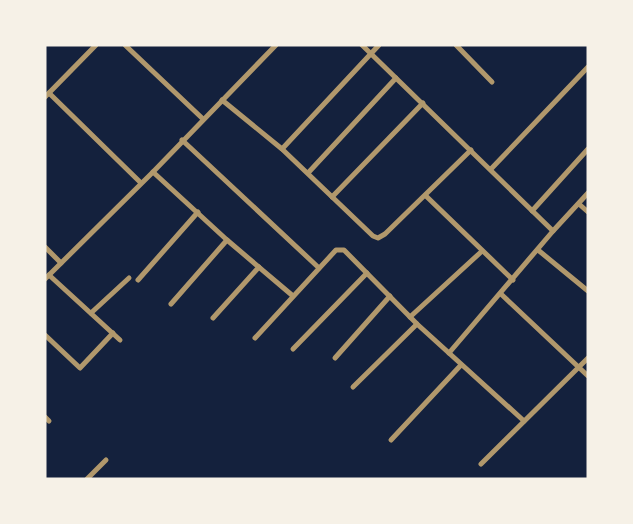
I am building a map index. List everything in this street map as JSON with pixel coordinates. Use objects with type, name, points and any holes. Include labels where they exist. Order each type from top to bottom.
[{"type":"street","points":[[96,45],[47,95],[141,183]]},
{"type":"street","points":[[125,45],[202,119]]},
{"type":"street","points":[[120,340],[47,277],[276,45]]},
{"type":"street","points":[[362,45],[553,231]]},
{"type":"street","points":[[282,149],[379,45]]},
{"type":"street","points":[[456,45],[492,82]]},
{"type":"street","points":[[491,169],[588,67]]},
{"type":"street","points":[[308,173],[396,78]]},
{"type":"street","points":[[222,99],[282,149],[374,236],[378,237],[385,234],[426,196],[471,150]]},
{"type":"street","points":[[332,197],[423,103]]},
{"type":"street","points":[[182,140],[319,268]]},
{"type":"street","points":[[532,211],[588,149]]},
{"type":"street","points":[[153,172],[292,296]]},
{"type":"street","points":[[449,353],[588,193]]},
{"type":"street","points":[[426,196],[513,280]]},
{"type":"street","points":[[579,204],[588,212]]},
{"type":"street","points":[[138,280],[198,212]]},
{"type":"street","points":[[171,304],[227,240]]},
{"type":"street","points":[[45,247],[61,263]]},
{"type":"street","points":[[255,339],[292,296],[339,248],[347,252],[417,324],[524,421]]},
{"type":"street","points":[[538,250],[588,291]]},
{"type":"street","points":[[410,317],[482,252]]},
{"type":"street","points":[[213,318],[259,267]]},
{"type":"street","points":[[293,349],[367,273]]},
{"type":"street","points":[[91,313],[129,278]]},
{"type":"street","points":[[501,294],[588,376]]},
{"type":"street","points":[[335,358],[390,296]]},
{"type":"street","points":[[353,387],[417,324]]},
{"type":"street","points":[[45,335],[80,368],[113,333]]},
{"type":"street","points":[[481,464],[588,358]]},
{"type":"street","points":[[392,440],[461,365]]},
{"type":"street","points":[[87,479],[106,460]]}]
